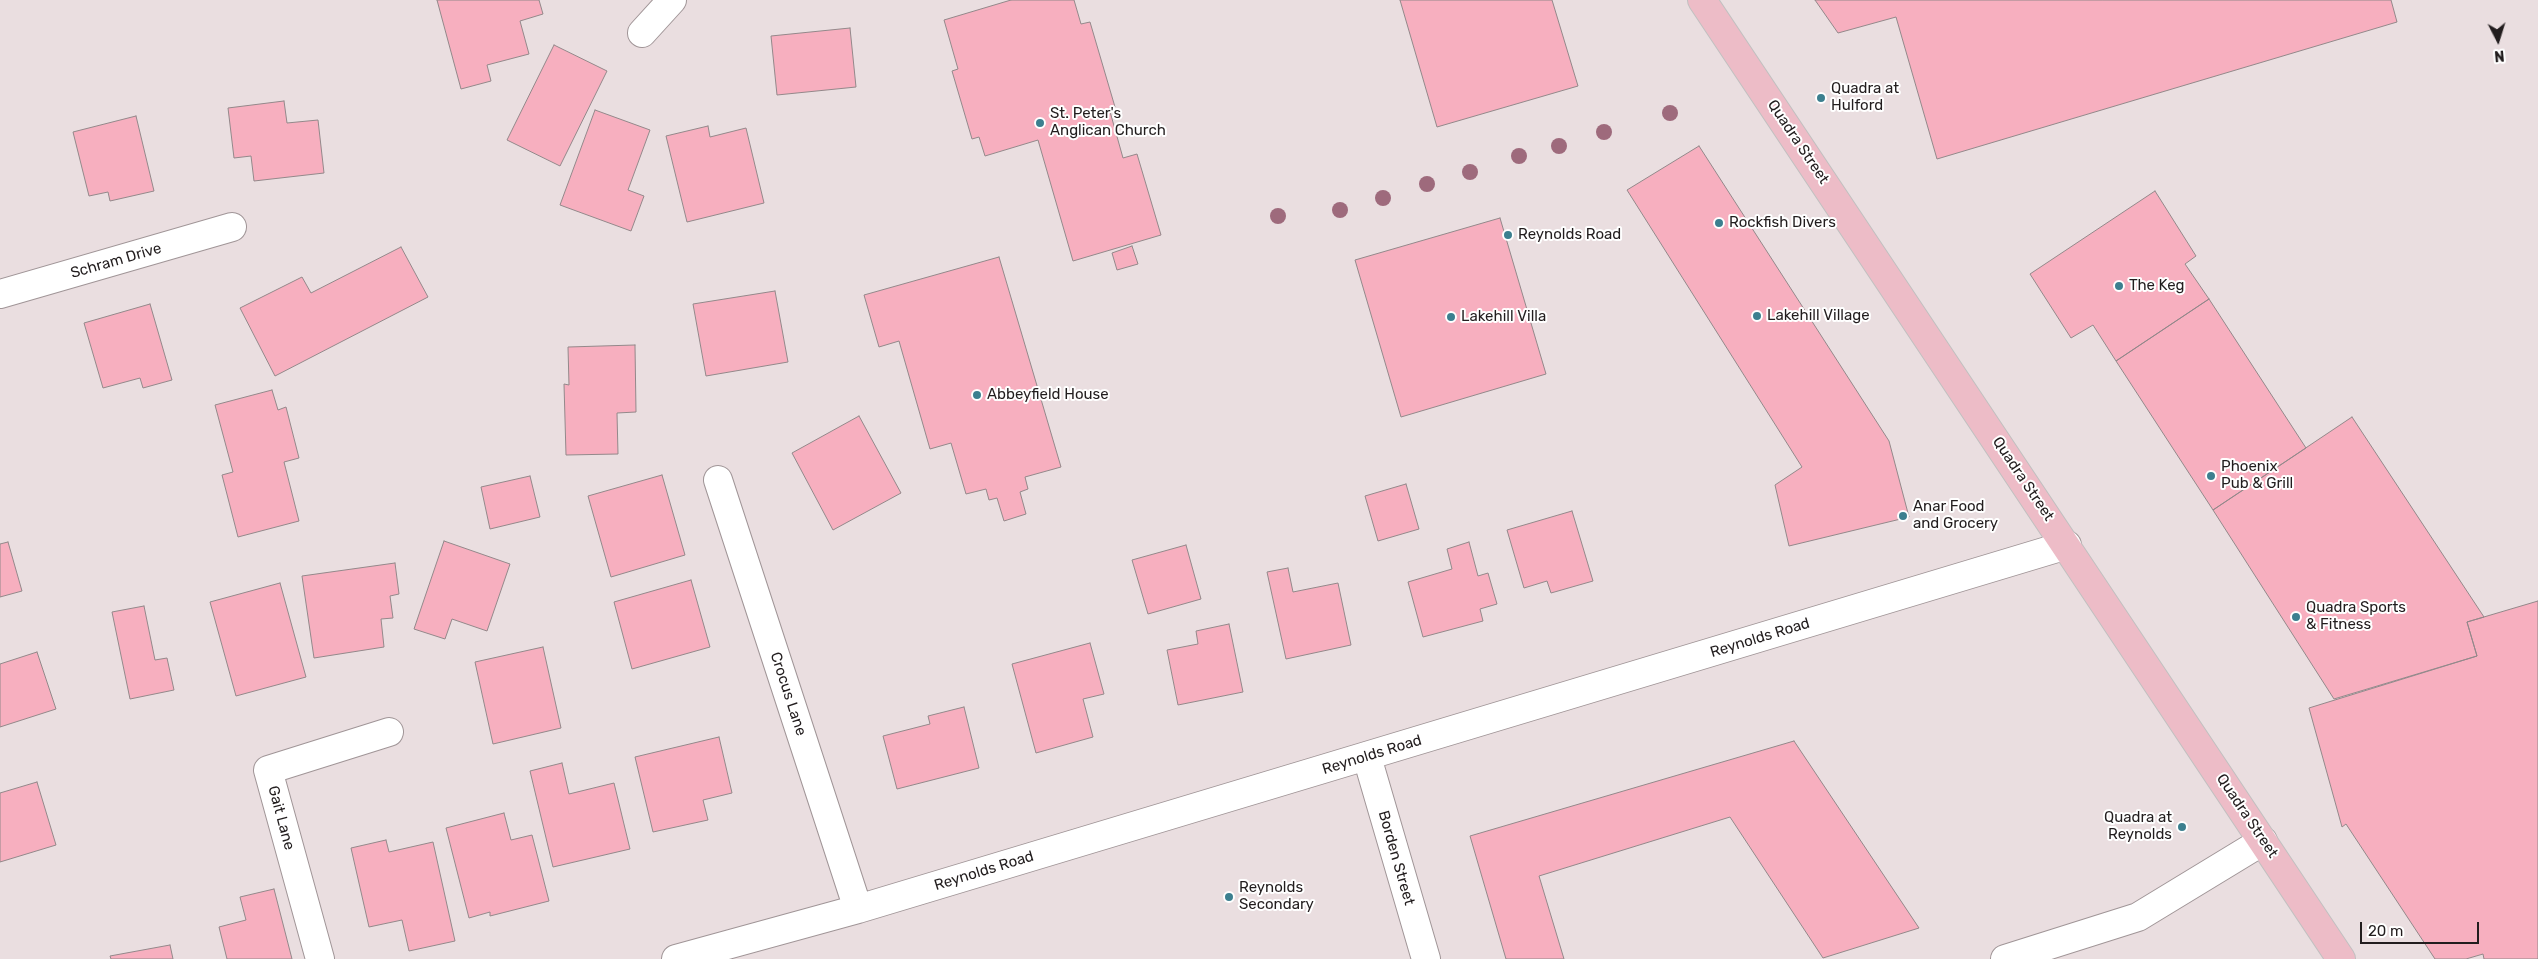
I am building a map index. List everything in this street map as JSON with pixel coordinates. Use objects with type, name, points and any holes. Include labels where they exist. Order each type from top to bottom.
[{"type":"main road","name":"Quadra Street","points":[[1702,0],[2067,545],[2341,959]]},
{"type":"street","points":[[642,33],[672,0]]},
{"type":"street","name":"Schram Drive","points":[[0,294],[232,227]]},
{"type":"street","name":"Crocus Lane","points":[[718,480],[858,909]]},
{"type":"street","name":"Reynolds Road","points":[[676,959],[858,909],[2067,545]]},
{"type":"street","name":"Gait Lane","points":[[320,959],[268,770],[389,732]]},
{"type":"street","name":"Borden Street","points":[[1367,757],[1426,959]]},
{"type":"street","points":[[2006,959],[2138,917],[2263,841]]},
{"type":"building","points":[[437,0],[539,0],[543,14],[520,21],[529,54],[487,65],[491,81],[461,89]]},
{"type":"building","name":"St. Peter's Anglican Church","points":[[1011,0],[1074,0],[1081,24],[1090,22],[1115,107],[1109,108],[1123,158],[1137,154],[1161,235],[1073,261],[1038,140],[985,156],[979,137],[972,139],[952,71],[958,69],[944,20]]},
{"type":"building","points":[[1400,0],[1552,0],[1578,86],[1437,127]]},
{"type":"building","points":[[1815,0],[2391,0],[2397,22],[1937,159],[1896,17],[1838,33]]},
{"type":"building","points":[[850,28],[856,87],[777,95],[771,36]]},
{"type":"building","points":[[554,45],[607,71],[560,166],[507,140]]},
{"type":"building","points":[[284,101],[287,123],[318,120],[324,173],[254,181],[251,156],[234,158],[228,108]]},
{"type":"building","points":[[595,110],[650,130],[628,190],[644,196],[631,231],[560,205]]},
{"type":"building","points":[[136,116],[154,191],[110,201],[108,192],[89,196],[73,132]]},
{"type":"building","points":[[708,126],[710,137],[746,128],[764,203],[687,222],[666,136]]},
{"type":"building","name":"Lakehill Village","points":[[1699,146],[1889,441],[1909,517],[1789,546],[1775,485],[1802,467],[1627,190]]},
{"type":"building","name":"The Keg","points":[[2155,191],[2196,256],[2185,264],[2209,299],[2116,361],[2093,325],[2071,338],[2030,274]]},
{"type":"building","name":"Lakehill Villa","points":[[1500,218],[1546,374],[1401,417],[1355,260]]},
{"type":"building","points":[[1132,246],[1138,264],[1117,270],[1112,253]]},
{"type":"building","points":[[401,247],[428,297],[275,376],[240,308],[302,277],[311,293]]},
{"type":"building","name":"Abbeyfield House","points":[[999,257],[1061,467],[1025,477],[1028,489],[1020,492],[1026,514],[1004,521],[997,498],[989,500],[986,489],[966,494],[951,443],[930,449],[899,341],[879,347],[864,295]]},
{"type":"building","points":[[775,291],[788,362],[706,376],[693,304]]},
{"type":"building","points":[[2209,299],[2306,448],[2213,510],[2116,361]]},
{"type":"building","points":[[150,304],[172,380],[143,388],[140,378],[103,388],[84,323]]},
{"type":"building","points":[[635,345],[636,412],[617,413],[618,454],[566,455],[564,384],[569,385],[568,347]]},
{"type":"building","points":[[272,390],[278,410],[286,407],[299,458],[284,462],[299,521],[238,537],[222,475],[233,472],[215,405]]},
{"type":"building","points":[[859,416],[901,493],[833,530],[792,453]]},
{"type":"building","points":[[2352,417],[2484,617],[2467,622],[2477,656],[2334,699],[2213,510]]},
{"type":"building","points":[[662,475],[685,555],[611,577],[588,496]]},
{"type":"building","points":[[530,476],[540,517],[490,529],[481,487]]},
{"type":"building","points":[[1406,484],[1419,529],[1378,541],[1365,496]]},
{"type":"building","points":[[1572,511],[1593,581],[1551,593],[1547,581],[1524,588],[1507,530]]},
{"type":"building","points":[[444,541],[510,564],[487,631],[452,619],[445,639],[414,629]]},
{"type":"building","points":[[8,542],[22,591],[0,597],[0,544]]},
{"type":"building","points":[[1469,542],[1478,576],[1488,573],[1497,604],[1480,609],[1483,621],[1423,637],[1408,582],[1452,569],[1447,549]]},
{"type":"building","points":[[1186,545],[1201,599],[1148,614],[1132,560]]},
{"type":"building","points":[[395,563],[399,594],[390,596],[393,618],[381,619],[384,647],[314,658],[302,576]]},
{"type":"building","points":[[1288,568],[1293,592],[1338,583],[1351,645],[1286,659],[1267,572]]},
{"type":"building","points":[[691,580],[710,647],[632,669],[614,602]]},
{"type":"building","points":[[280,583],[306,677],[236,696],[210,602]]},
{"type":"building","points":[[2538,601],[2538,959],[2484,959],[2483,954],[2466,959],[2435,959],[2346,824],[2342,827],[2309,708],[2477,656],[2467,622]]},
{"type":"building","points":[[144,606],[155,660],[167,658],[174,690],[130,699],[112,612]]},
{"type":"building","points":[[1229,624],[1243,692],[1178,705],[1167,650],[1198,644],[1196,631]]},
{"type":"building","points":[[1090,643],[1104,694],[1083,699],[1093,737],[1036,753],[1012,664]]},
{"type":"building","points":[[543,647],[561,728],[493,744],[475,662]]},
{"type":"building","points":[[37,652],[56,709],[0,727],[0,664]]},
{"type":"building","points":[[964,707],[979,768],[897,789],[883,736],[930,724],[928,716]]},
{"type":"building","points":[[719,737],[732,793],[703,800],[708,820],[653,832],[635,757]]},
{"type":"building","points":[[1794,741],[1919,928],[1823,958],[1730,817],[1539,876],[1564,959],[1506,959],[1470,836]]},
{"type":"building","points":[[562,763],[569,794],[614,783],[630,849],[553,867],[530,771]]},
{"type":"building","points":[[37,782],[56,845],[0,862],[0,793]]},
{"type":"building","points":[[504,813],[511,840],[532,835],[549,901],[490,916],[490,912],[469,918],[446,828]]},
{"type":"building","points":[[386,840],[389,852],[433,842],[455,941],[409,951],[402,920],[369,927],[351,848]]},
{"type":"building","points":[[274,889],[292,959],[227,959],[219,927],[246,920],[240,897]]},
{"type":"building","points":[[170,945],[173,959],[111,959],[110,956]]},
{"type":"place","name":"Quadra at Hulford","points":[[1821,98]]},
{"type":"place","name":"St. Peter's Anglican Church","points":[[1040,123]]},
{"type":"place","name":"Rockfish Divers","points":[[1719,223]]},
{"type":"place","name":"Reynolds Road","points":[[1508,235]]},
{"type":"place","name":"The Keg","points":[[2119,286]]},
{"type":"place","name":"Lakehill Village","points":[[1757,316]]},
{"type":"place","name":"Lakehill Villa","points":[[1451,317]]},
{"type":"place","name":"Abbeyfield House","points":[[977,395]]},
{"type":"place","name":"Phoenix Pub & Grill","points":[[2211,476]]},
{"type":"place","name":"Anar Food and Grocery","points":[[1903,516]]},
{"type":"place","name":"Quadra Sports & Fitness","points":[[2296,617]]},
{"type":"place","name":"Quadra at Reynolds","points":[[2182,827]]},
{"type":"place","name":"Reynolds Secondary","points":[[1229,897]]}]
